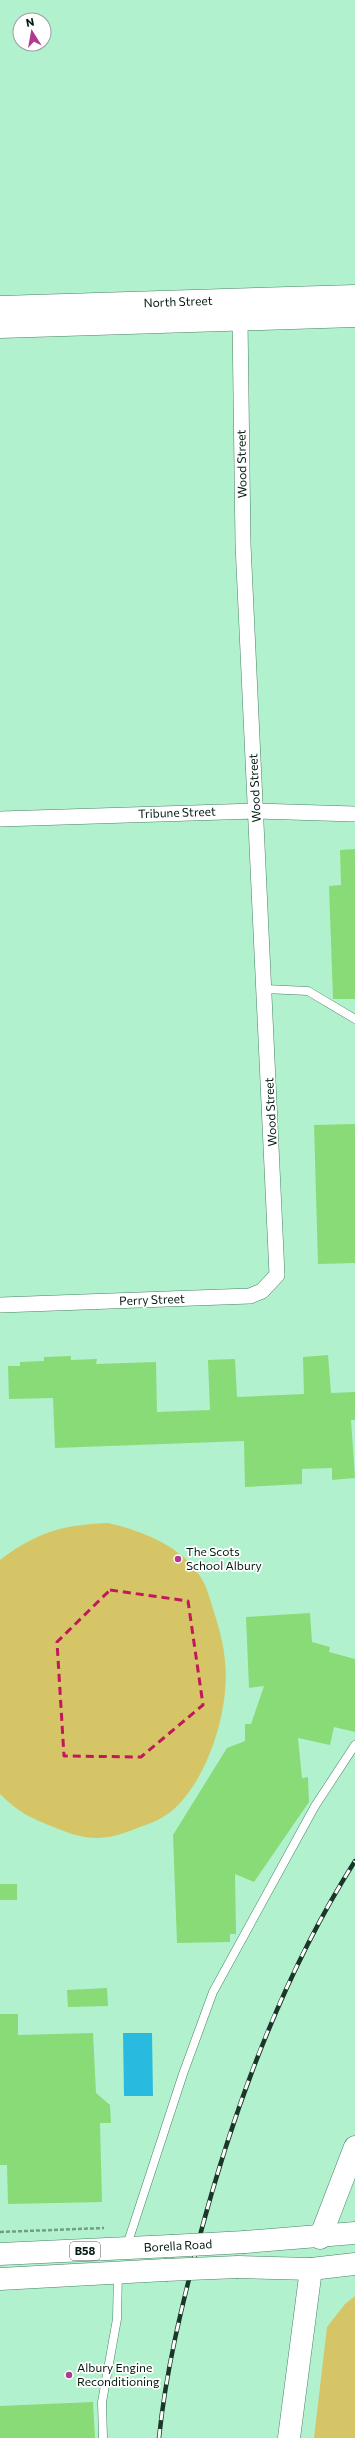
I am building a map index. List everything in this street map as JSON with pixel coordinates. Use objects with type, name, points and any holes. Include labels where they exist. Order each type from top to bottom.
[{"type":"main road","name":"North Street","points":[[0,308],[355,296]]},
{"type":"main road","name":"North Street","points":[[0,327],[355,316]]},
{"type":"main road","points":[[289,2438],[310,2269],[320,2238],[355,2148]]},
{"type":"main road","name":"Borella Road","points":[[0,2254],[126,2249],[320,2238],[355,2233]]},
{"type":"main road","name":"Borella Road","points":[[0,2279],[238,2267],[310,2269],[355,2264]]},
{"type":"street","name":"Wood Street","points":[[240,319],[243,544],[278,1256]]},
{"type":"street","name":"Tribune Street","points":[[0,819],[256,811],[355,814]]},
{"type":"street","name":"Perry Street","points":[[0,1305],[250,1296],[262,1292],[270,1285],[277,1275],[278,1256]]},
{"type":"lane","points":[[265,989],[308,991],[355,1019]]},
{"type":"lane","points":[[126,2249],[183,2074],[213,1992],[315,1806],[355,1745]]},
{"type":"lane","points":[[103,2438],[102,2402],[117,2318],[118,2272]]},
{"type":"highlighted area","points":[[110,1590],[188,1601],[203,1705],[141,1757],[64,1756],[57,1642]]},
{"type":"shaded area","points":[[108,1523],[134,1530],[159,1541],[182,1556],[192,1565],[205,1584],[218,1624],[224,1656],[226,1680],[220,1720],[207,1761],[186,1795],[174,1809],[158,1820],[128,1832],[107,1837],[89,1838],[68,1833],[39,1821],[19,1810],[0,1794],[0,1560],[13,1550],[51,1532],[63,1528]]},
{"type":"shaded area","points":[[355,2296],[355,2438],[314,2438],[327,2327],[345,2304]]},
{"type":"water","points":[[123,2033],[152,2033],[153,2096],[124,2096]]},
{"type":"building","points":[[355,849],[355,999],[333,999],[329,886],[341,885],[340,850]]},
{"type":"building","points":[[355,1124],[355,1263],[318,1264],[314,1125]]},
{"type":"building","points":[[328,1355],[331,1393],[355,1392],[355,1420],[351,1420],[355,1478],[332,1480],[332,1468],[302,1469],[302,1484],[245,1487],[244,1441],[55,1448],[53,1398],[9,1399],[8,1366],[20,1366],[20,1362],[44,1361],[44,1357],[71,1356],[71,1360],[97,1359],[96,1364],[156,1362],[157,1412],[210,1410],[208,1360],[235,1359],[237,1397],[304,1394],[303,1357]]},
{"type":"building","points":[[310,1613],[312,1642],[330,1647],[329,1652],[355,1659],[355,1732],[334,1727],[330,1745],[298,1738],[302,1778],[308,1777],[309,1802],[254,1882],[235,1874],[236,1934],[230,1934],[230,1942],[177,1943],[173,1835],[227,1748],[245,1741],[245,1724],[251,1724],[264,1686],[249,1688],[246,1617]]},
{"type":"building","points":[[0,1884],[17,1884],[17,1900],[0,1900]]},
{"type":"building","points":[[107,1988],[108,2006],[68,2007],[67,1990]]},
{"type":"building","points":[[0,2014],[18,2014],[18,2035],[93,2033],[96,2093],[110,2105],[111,2123],[100,2123],[102,2202],[8,2204],[7,2165],[0,2165]]},
{"type":"building","points":[[93,2402],[95,2438],[0,2438],[0,2406]]},
{"type":"railway","points":[[159,2438],[170,2362],[199,2239],[228,2140],[244,2092],[283,1996],[305,1950],[355,1861]]},
{"type":"place","name":"The Scots School Albury","points":[[178,1559]]},
{"type":"place","name":"Albury Engine Reconditioning","points":[[69,2375]]}]
